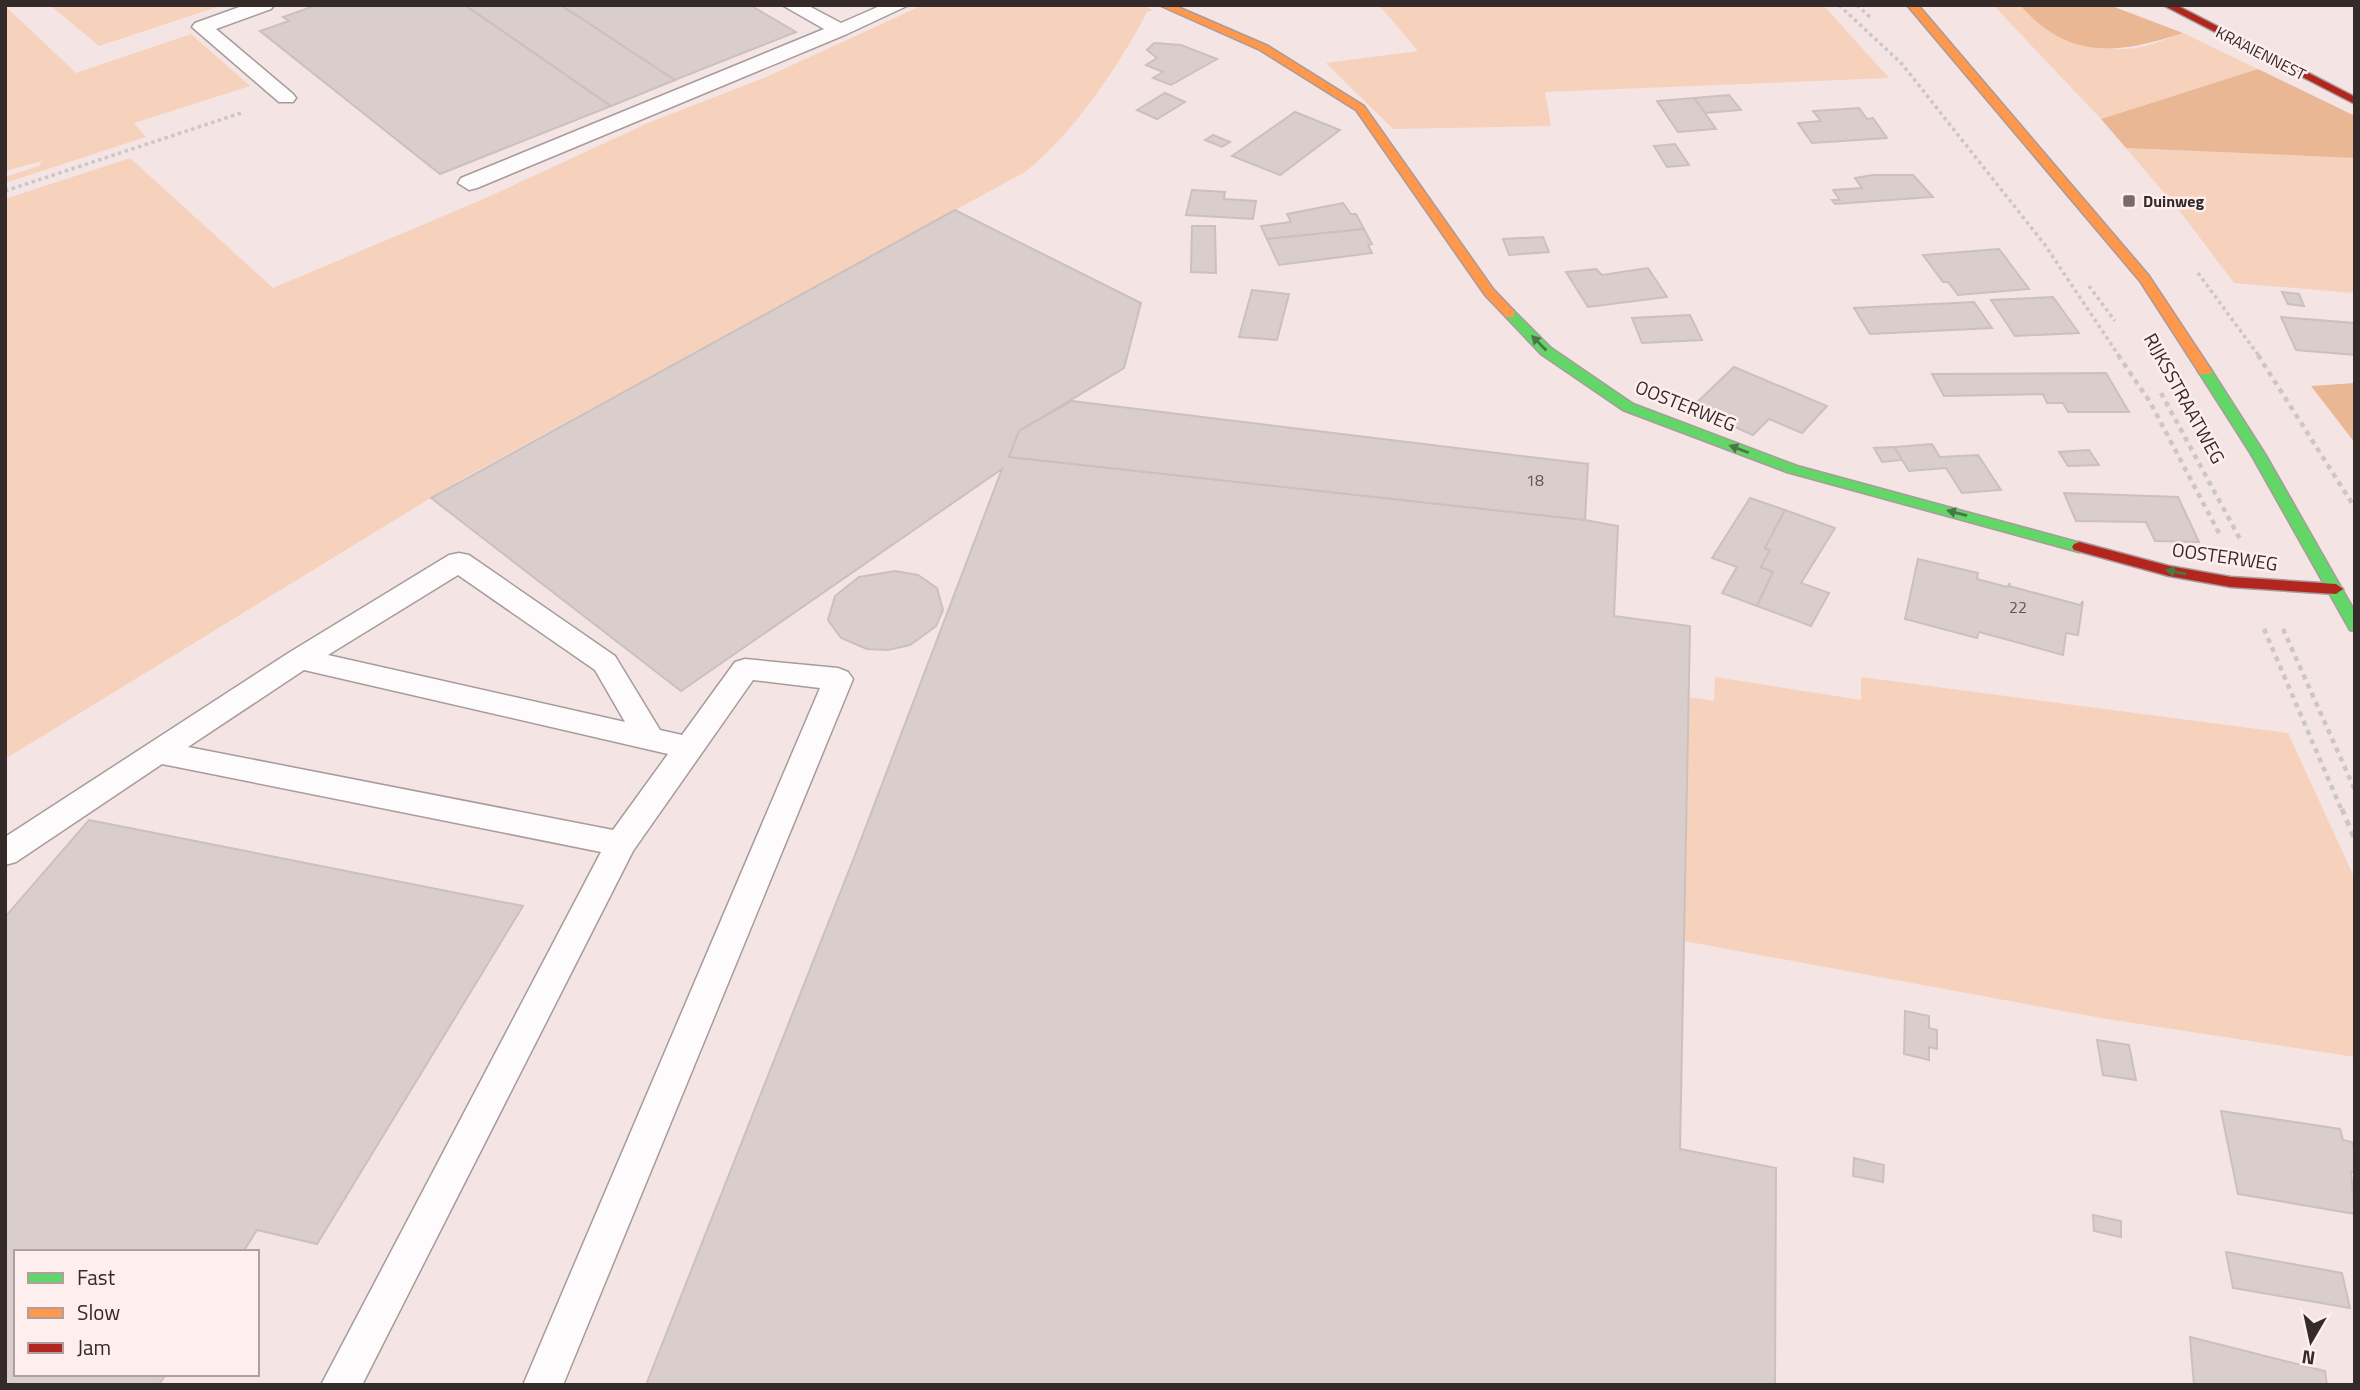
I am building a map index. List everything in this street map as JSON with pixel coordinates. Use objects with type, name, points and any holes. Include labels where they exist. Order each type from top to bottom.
[{"type":"street","name":"OOSTERWEG","points":[[1164,5],[1264,48],[1360,108],[1489,292],[1546,351],[1628,407],[1792,469],[2169,571],[2244,583],[2336,589]]},
{"type":"street","name":"RIJKSSTRAATWEG","points":[[1912,5],[2145,279],[2258,454],[2355,626]]},
{"type":"street","name":"KRAAIENNEST","points":[[2168,5],[2355,101]]},
{"type":"lane","points":[[264,5],[202,27],[286,98]]},
{"type":"lane","points":[[792,5],[840,30]]},
{"type":"lane","points":[[469,183],[899,5]]},
{"type":"lane","points":[[5,853],[300,659],[459,562],[605,663],[650,739]]},
{"type":"lane","points":[[300,659],[689,748]]},
{"type":"lane","points":[[341,1385],[621,844],[745,669],[838,678],[543,1385]]},
{"type":"lane","points":[[157,752],[621,844]]},
{"type":"path","points":[[1839,5],[1902,64],[2045,245],[2150,402],[2244,583],[2355,840]]},
{"type":"path","points":[[1857,5],[1874,20]]},
{"type":"path","points":[[5,191],[286,98]]},
{"type":"path","name":"RIJKSSTRAATWEG","points":[[2087,283],[2117,323]]},
{"type":"path","name":"RIJKSSTRAATWEG","points":[[2158,388],[2263,584],[2355,790]]},
{"type":"shaded area","points":[[50,5],[223,5],[99,46]]},
{"type":"shaded area","points":[[923,5],[1142,5],[1153,10],[1147,12],[1109,76],[1077,119],[1025,172],[460,480],[5,759],[5,199],[130,158],[273,288],[486,198],[650,122],[764,78]]},
{"type":"shaded area","points":[[1379,5],[1823,5],[1889,78],[1545,92],[1551,126],[1393,129],[1326,63],[1418,51]]},
{"type":"shaded area","points":[[1993,5],[2020,5],[2044,26],[2058,34],[2104,48],[2141,47],[2183,33],[2258,69],[2101,119]]},
{"type":"shaded area","points":[[2020,5],[2109,5],[2183,33],[2137,45],[2096,48],[2057,36],[2038,23]]},
{"type":"shaded area","points":[[5,6],[76,73],[191,34],[250,86],[134,123],[146,137],[5,183],[5,177],[39,166],[42,161],[5,171]]},
{"type":"shaded area","points":[[2258,69],[2355,116],[2355,158],[2126,148],[2101,119]]},
{"type":"shaded area","points":[[2126,148],[2355,158],[2355,293],[2234,283],[2182,214]]},
{"type":"shaded area","points":[[2355,383],[2355,443],[2311,386]]},
{"type":"shaded area","points":[[1715,677],[1861,700],[1861,677],[2288,733],[2355,879],[2355,1057],[2107,1019],[1684,941],[1688,697],[1714,701]]},
{"type":"building","points":[[317,5],[465,5],[611,106],[440,174],[260,31],[289,21],[283,17]]},
{"type":"building","points":[[465,5],[561,5],[675,80],[611,106]]},
{"type":"building","points":[[561,5],[750,5],[796,32],[675,80]]},
{"type":"building","points":[[1154,43],[1181,45],[1217,59],[1171,85],[1153,78],[1163,72],[1146,65],[1157,58],[1147,50]]},
{"type":"building","points":[[1165,93],[1185,102],[1157,119],[1137,110]]},
{"type":"building","points":[[1729,95],[1741,110],[1705,113],[1694,98]]},
{"type":"building","points":[[1694,98],[1716,129],[1678,132],[1657,101]]},
{"type":"building","points":[[1859,108],[1867,119],[1873,118],[1887,138],[1812,143],[1798,123],[1821,121],[1813,111]]},
{"type":"building","points":[[1295,112],[1340,130],[1280,175],[1232,156]]},
{"type":"building","points":[[1213,135],[1230,142],[1222,147],[1205,140]]},
{"type":"building","points":[[1675,144],[1689,165],[1667,167],[1654,146]]},
{"type":"building","points":[[1913,175],[1933,197],[1835,204],[1832,200],[1840,200],[1833,190],[1862,188],[1855,178]]},
{"type":"building","points":[[1192,190],[1225,192],[1224,199],[1256,201],[1253,219],[1186,215]]},
{"type":"building","points":[[1343,203],[1351,214],[1356,214],[1364,229],[1267,239],[1261,226],[1291,222],[1287,214]]},
{"type":"building","points":[[955,210],[1141,303],[1124,368],[1019,431],[1009,457],[1585,520],[1618,526],[1614,616],[1690,626],[1680,1149],[1776,1168],[1775,1385],[646,1385],[857,850],[1002,469],[681,691],[431,498]]},
{"type":"building","points":[[1192,226],[1215,226],[1216,273],[1191,272]]},
{"type":"building","points":[[1364,229],[1372,244],[1368,245],[1372,253],[1279,265],[1267,239]]},
{"type":"building","points":[[1543,237],[1549,252],[1509,255],[1503,239]]},
{"type":"building","points":[[1999,249],[2029,289],[1958,295],[1948,282],[1943,282],[1923,255]]},
{"type":"building","points":[[1648,268],[1667,297],[1588,307],[1566,272],[1596,269],[1602,275]]},
{"type":"building","points":[[1252,290],[1289,294],[1277,340],[1239,337]]},
{"type":"building","points":[[2282,292],[2299,294],[2304,306],[2288,304]]},
{"type":"building","points":[[2053,297],[2079,333],[2015,336],[1991,300]]},
{"type":"building","points":[[1974,302],[1992,328],[1870,334],[1854,308]]},
{"type":"building","points":[[1690,315],[1702,340],[1642,343],[1632,318]]},
{"type":"building","points":[[2281,317],[2355,323],[2355,355],[2296,350]]},
{"type":"building","points":[[1734,367],[1827,406],[1802,433],[1769,419],[1753,435],[1691,408]]},
{"type":"building","points":[[2106,373],[2129,412],[2068,412],[2063,403],[2047,403],[2043,394],[1944,396],[1932,374]]},
{"type":"building","points":[[1072,401],[1588,464],[1585,520],[1009,457],[1019,431]]},
{"type":"building","points":[[1932,444],[1940,457],[1978,455],[2001,490],[1962,493],[1946,468],[1909,471],[1894,447]]},
{"type":"building","points":[[1894,447],[1902,460],[1882,462],[1874,448]]},
{"type":"building","points":[[2089,450],[2099,465],[2068,466],[2059,452]]},
{"type":"building","points":[[2064,493],[2178,497],[2199,542],[2155,541],[2146,522],[2076,521]]},
{"type":"building","points":[[1750,498],[1785,510],[1765,548],[1770,550],[1761,567],[1773,572],[1757,606],[1722,593],[1737,567],[1712,558]]},
{"type":"building","points":[[1785,510],[1835,528],[1801,583],[1829,593],[1811,626],[1757,606],[1773,572],[1761,567],[1770,550],[1765,548]]},
{"type":"building","points":[[1918,559],[1978,573],[1977,579],[2007,587],[2010,583],[2009,586],[2080,605],[2083,601],[2078,635],[2066,633],[2063,655],[1979,632],[1977,638],[1905,619]]},
{"type":"building","points":[[895,571],[918,575],[937,588],[943,610],[936,626],[910,645],[888,650],[867,649],[841,638],[828,620],[835,596],[859,577]]},
{"type":"building","points":[[89,820],[523,906],[317,1244],[257,1230],[244,1250],[14,1250],[14,1376],[165,1376],[159,1385],[5,1385],[5,917]]},
{"type":"building","points":[[1905,1011],[1929,1016],[1929,1028],[1937,1030],[1937,1049],[1929,1047],[1929,1060],[1904,1054]]},
{"type":"building","points":[[2097,1040],[2129,1045],[2136,1080],[2103,1075]]},
{"type":"building","points":[[2221,1111],[2340,1129],[2343,1140],[2352,1142],[2355,1153],[2355,1172],[2351,1172],[2355,1214],[2238,1194]]},
{"type":"building","points":[[1854,1158],[1884,1165],[1883,1182],[1853,1176]]},
{"type":"building","points":[[2093,1215],[2121,1221],[2121,1237],[2094,1231]]},
{"type":"building","points":[[2226,1252],[2342,1273],[2350,1308],[2233,1288]]},
{"type":"building","points":[[2190,1337],[2325,1371],[2327,1385],[2194,1385]]},
{"type":"traffic: fast","points":[[1510,314],[1546,351],[1628,407],[1792,469],[2079,547]]},
{"type":"traffic: fast","points":[[2205,371],[2258,454],[2355,626]]},
{"type":"traffic: slow","points":[[1164,5],[1264,48],[1360,108],[1489,292],[1510,314]]},
{"type":"traffic: slow","points":[[1912,5],[2145,279],[2205,371]]},
{"type":"traffic: jam","points":[[2168,5],[2355,101]]},
{"type":"traffic: jam","points":[[2079,547],[2169,571],[2231,582],[2336,589]]},
{"type":"place","name":"Duinweg","points":[[2129,201]]}]
